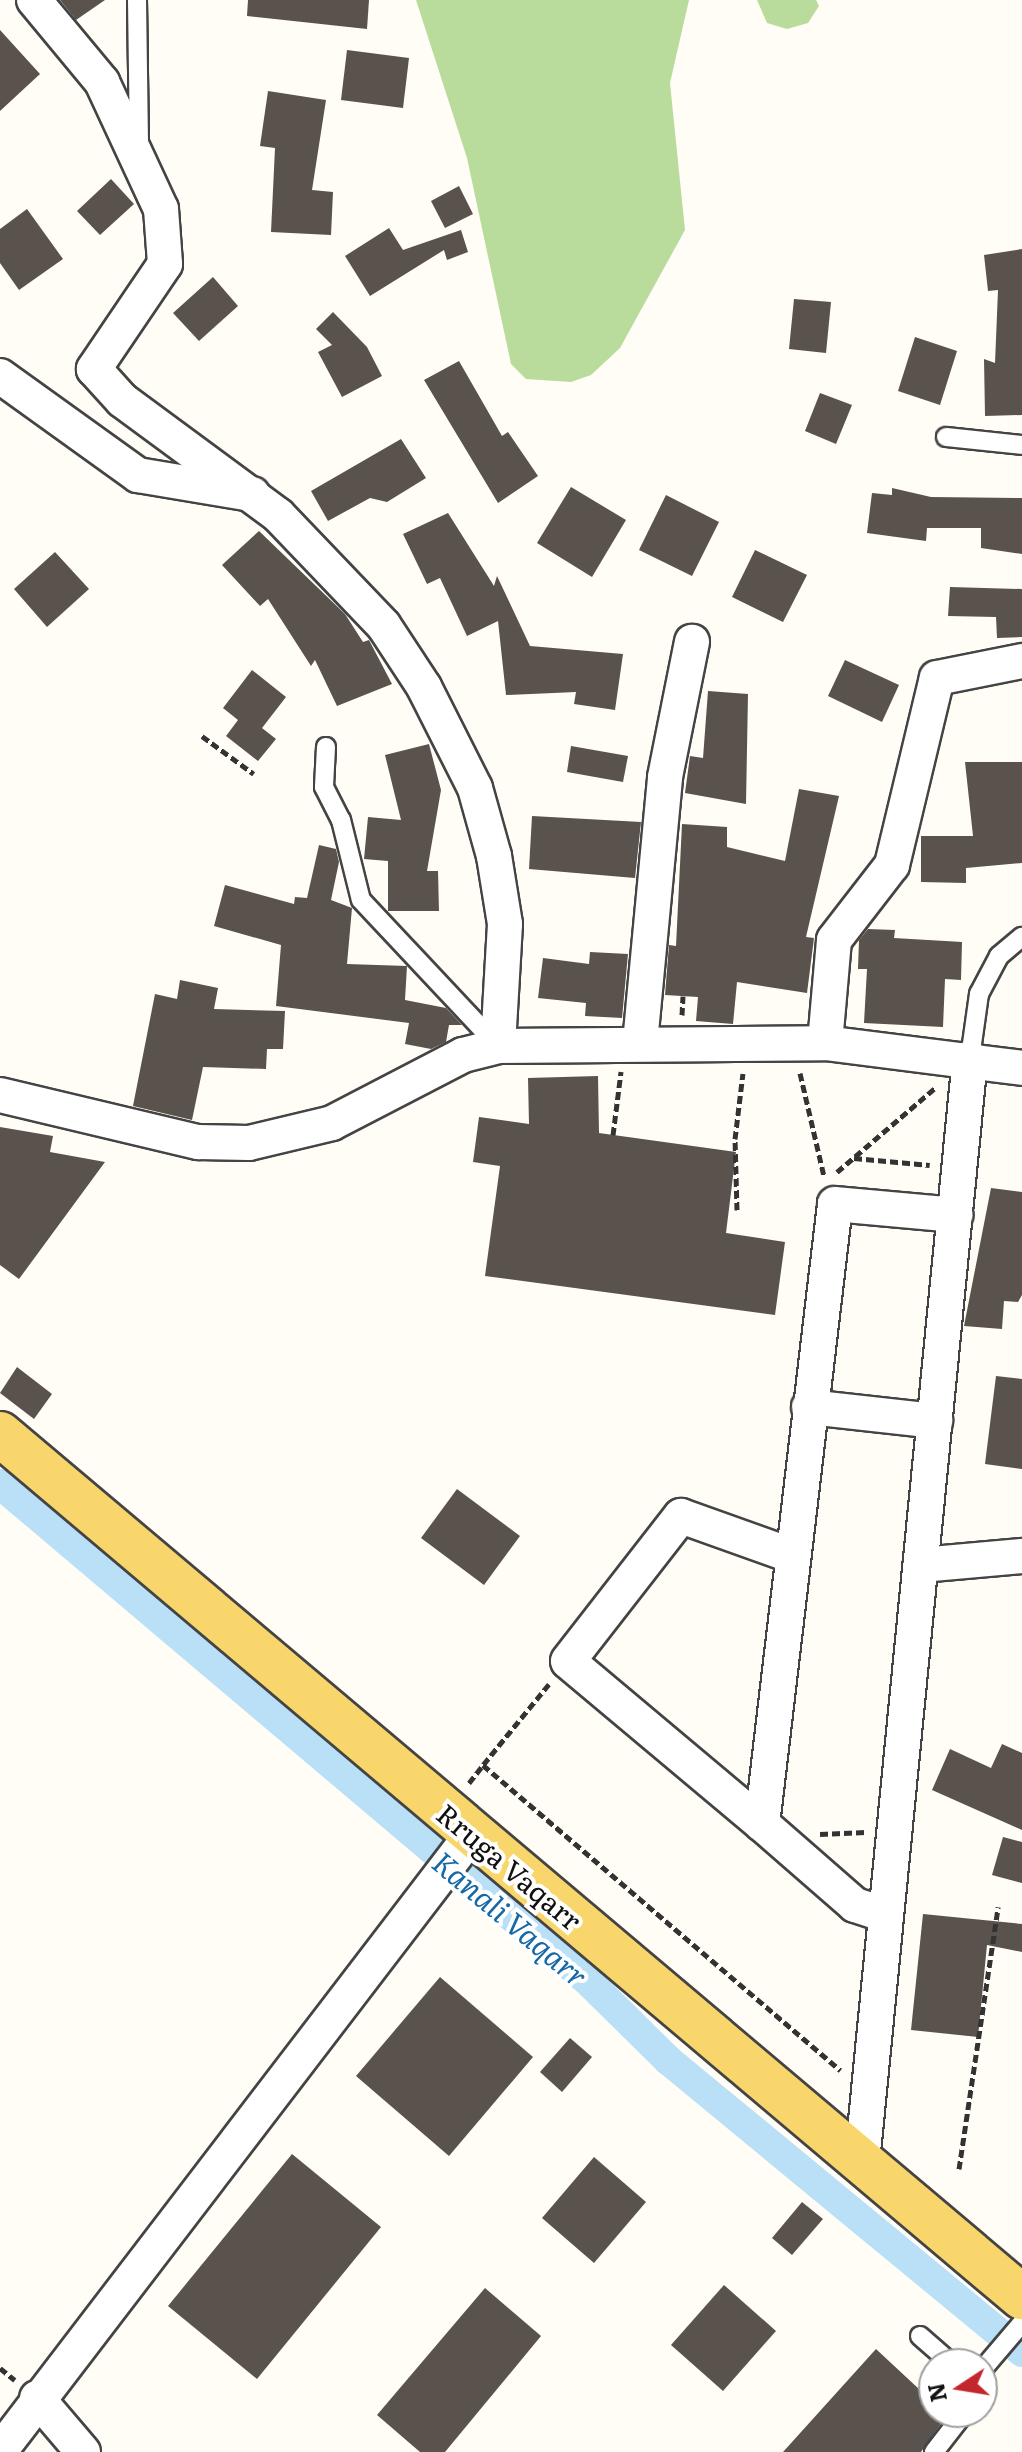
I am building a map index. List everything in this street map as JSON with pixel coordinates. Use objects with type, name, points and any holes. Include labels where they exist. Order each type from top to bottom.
[{"type":"main road","name":"Rruga Vaqarr","points":[[0,1434],[455,1857],[862,2162],[1021,2316]]},
{"type":"street","points":[[34,0],[102,82],[139,154],[161,209],[165,264],[94,369],[122,400],[252,495],[384,626],[475,788],[505,924],[498,1046]]},
{"type":"street","points":[[0,376],[138,475],[252,495]]},
{"type":"street","points":[[631,1055],[665,777],[692,642]]},
{"type":"street","points":[[809,1043],[834,940],[892,865],[937,678],[1022,661]]},
{"type":"street","points":[[0,1095],[198,1142],[249,1143],[332,1123],[463,1055],[498,1046],[631,1055],[809,1043],[970,1058],[1022,1068]]},
{"type":"street","points":[[862,2162],[970,1058]]},
{"type":"street","points":[[768,1829],[793,1556],[835,1204],[955,1215]]},
{"type":"street","points":[[809,1407],[935,1421]]},
{"type":"street","points":[[793,1556],[681,1516],[568,1661],[855,1905],[886,1915]]},
{"type":"street","points":[[921,1565],[1022,1556]]},
{"type":"street","points":[[0,2451],[37,2398],[455,1857]]},
{"type":"street","points":[[37,2398],[83,2452]]},
{"type":"lane","points":[[137,0],[139,154]]},
{"type":"lane","points":[[946,437],[1022,445]]},
{"type":"lane","points":[[326,747],[324,787],[341,820],[361,900],[498,1046]]},
{"type":"lane","points":[[970,1058],[979,994],[999,956],[1022,937]]},
{"type":"lane","points":[[998,2351],[1021,2316]]},
{"type":"lane","points":[[920,2336],[934,2348]]},
{"type":"lane","points":[[934,2452],[953,2428]]},
{"type":"path","points":[[202,736],[254,774]]},
{"type":"path","points":[[809,1043],[825,1183],[970,1058]]},
{"type":"path","points":[[613,1135],[631,1055]]},
{"type":"path","points":[[737,1210],[735,1139],[744,1064]]},
{"type":"path","points":[[854,1158],[959,1167]]},
{"type":"path","points":[[467,1786],[568,1661]]},
{"type":"path","points":[[483,1765],[868,2094]]},
{"type":"path","points":[[768,1829],[895,1830]]},
{"type":"path","points":[[959,2169],[998,1907]]},
{"type":"green space","points":[[416,0],[689,0],[670,83],[685,230],[620,348],[591,375],[571,382],[526,379],[511,364],[467,158]]},
{"type":"green space","points":[[757,0],[816,0],[819,6],[808,23],[787,29],[767,23]]},
{"type":"building","points":[[60,0],[105,0],[76,20]]},
{"type":"building","points":[[248,0],[369,0],[367,29],[247,16]]},
{"type":"building","points":[[0,30],[40,74],[0,111]]},
{"type":"building","points":[[347,50],[409,58],[403,108],[341,100]]},
{"type":"building","points":[[268,91],[326,100],[312,190],[333,192],[331,235],[271,232],[275,148],[260,146]]},
{"type":"building","points":[[111,179],[134,204],[100,235],[77,211]]},
{"type":"building","points":[[459,186],[473,214],[445,228],[431,201]]},
{"type":"building","points":[[27,209],[63,259],[19,290],[0,263],[0,229]]},
{"type":"building","points":[[389,228],[403,250],[461,230],[468,252],[447,260],[444,250],[370,296],[345,256]]},
{"type":"building","points":[[1022,249],[1022,415],[985,416],[984,359],[995,363],[998,290],[988,291],[984,255]]},
{"type":"building","points":[[213,277],[238,306],[199,341],[173,313]]},
{"type":"building","points":[[794,299],[831,302],[826,353],[789,349]]},
{"type":"building","points":[[333,312],[367,347],[382,376],[342,397],[318,352],[332,345],[316,329]]},
{"type":"building","points":[[915,337],[957,351],[940,405],[898,391]]},
{"type":"building","points":[[459,361],[502,436],[508,432],[538,476],[498,503],[424,380]]},
{"type":"building","points":[[820,393],[852,405],[836,444],[805,431]]},
{"type":"building","points":[[401,439],[426,478],[387,502],[370,498],[328,521],[311,491]]},
{"type":"building","points":[[571,487],[626,520],[592,577],[537,543]]},
{"type":"building","points":[[892,488],[931,497],[1022,498],[1022,554],[981,548],[981,528],[927,528],[926,541],[867,533],[872,493],[892,495]]},
{"type":"building","points":[[666,495],[719,522],[692,576],[639,550]]},
{"type":"building","points":[[448,513],[494,586],[497,576],[530,646],[623,654],[615,710],[574,704],[576,692],[506,695],[498,621],[467,636],[440,578],[427,584],[403,534]]},
{"type":"building","points":[[259,531],[345,614],[363,642],[369,640],[392,684],[337,706],[315,660],[311,666],[268,599],[260,606],[222,565]]},
{"type":"building","points":[[755,550],[807,575],[783,622],[732,597]]},
{"type":"building","points":[[55,552],[89,589],[47,627],[14,589]]},
{"type":"building","points":[[950,587],[1022,589],[1022,637],[997,638],[996,617],[948,616]]},
{"type":"building","points":[[845,660],[899,685],[882,722],[828,696]]},
{"type":"building","points":[[252,670],[286,697],[262,728],[276,739],[258,761],[226,736],[238,720],[223,708]]},
{"type":"building","points":[[708,691],[748,694],[746,804],[685,793],[690,756],[703,758]]},
{"type":"building","points":[[429,744],[441,790],[427,871],[438,871],[439,911],[388,911],[388,861],[364,859],[368,817],[401,820],[385,755]]},
{"type":"building","points":[[571,746],[628,756],[623,782],[567,772]]},
{"type":"building","points":[[965,762],[1022,762],[1022,863],[966,868],[966,883],[921,882],[921,836],[973,836]]},
{"type":"building","points":[[799,789],[839,796],[806,937],[814,938],[807,993],[737,982],[733,1024],[696,1021],[698,997],[665,995],[669,945],[676,946],[682,824],[727,827],[727,847],[785,861]]},
{"type":"building","points":[[532,816],[641,822],[635,878],[529,869]]},
{"type":"building","points":[[319,845],[336,849],[339,862],[331,900],[352,908],[347,964],[407,966],[405,1000],[446,1008],[462,1025],[449,1025],[446,1042],[431,1049],[405,1044],[409,1023],[276,1006],[281,945],[214,926],[225,885],[294,904],[295,897],[307,898]]},
{"type":"building","points":[[868,929],[895,930],[894,938],[962,942],[961,980],[945,979],[943,1027],[864,1023],[867,969],[858,969],[859,940]]},
{"type":"building","points":[[590,952],[628,954],[622,1018],[585,1016],[586,1003],[538,998],[543,958],[589,964]]},
{"type":"building","points":[[180,980],[218,988],[214,1009],[285,1011],[283,1049],[267,1049],[266,1069],[203,1067],[192,1120],[133,1106],[155,994],[177,999]]},
{"type":"building","points":[[598,1076],[599,1133],[736,1152],[726,1233],[785,1242],[775,1315],[485,1276],[500,1166],[473,1162],[479,1117],[529,1124],[528,1078]]},
{"type":"building","points":[[0,1127],[53,1136],[50,1152],[105,1162],[19,1279],[0,1265]]},
{"type":"building","points":[[991,1188],[1022,1192],[1022,1295],[1018,1302],[1004,1301],[1002,1329],[964,1326]]},
{"type":"building","points":[[17,1367],[52,1394],[34,1419],[0,1393]]},
{"type":"building","points":[[996,1376],[1022,1379],[1022,1469],[985,1464]]},
{"type":"building","points":[[457,1489],[520,1536],[484,1585],[421,1538]]},
{"type":"building","points":[[1002,1744],[1022,1753],[1022,1830],[932,1790],[950,1749],[991,1768]]},
{"type":"building","points":[[1003,1837],[1022,1842],[1022,1883],[992,1875]]},
{"type":"building","points":[[923,1914],[1022,1924],[1022,1952],[987,1945],[978,2037],[911,2030]]},
{"type":"building","points":[[440,1977],[533,2057],[449,2156],[356,2076]]},
{"type":"building","points":[[570,2038],[592,2057],[562,2092],[540,2072]]},
{"type":"building","points":[[292,2154],[381,2227],[257,2379],[168,2306]]},
{"type":"building","points":[[594,2157],[646,2202],[594,2263],[542,2218]]},
{"type":"building","points":[[802,2202],[823,2219],[792,2255],[772,2238]]},
{"type":"building","points":[[724,2285],[776,2331],[723,2391],[671,2345]]},
{"type":"building","points":[[485,2288],[541,2336],[445,2452],[420,2452],[377,2415]]},
{"type":"building","points":[[876,2349],[918,2388],[918,2428],[938,2428],[921,2452],[783,2452]]},
{"type":"waterway","name":"Kanali Vaqarr","points":[[0,1484],[590,1983],[668,2060],[1022,2352]]}]
